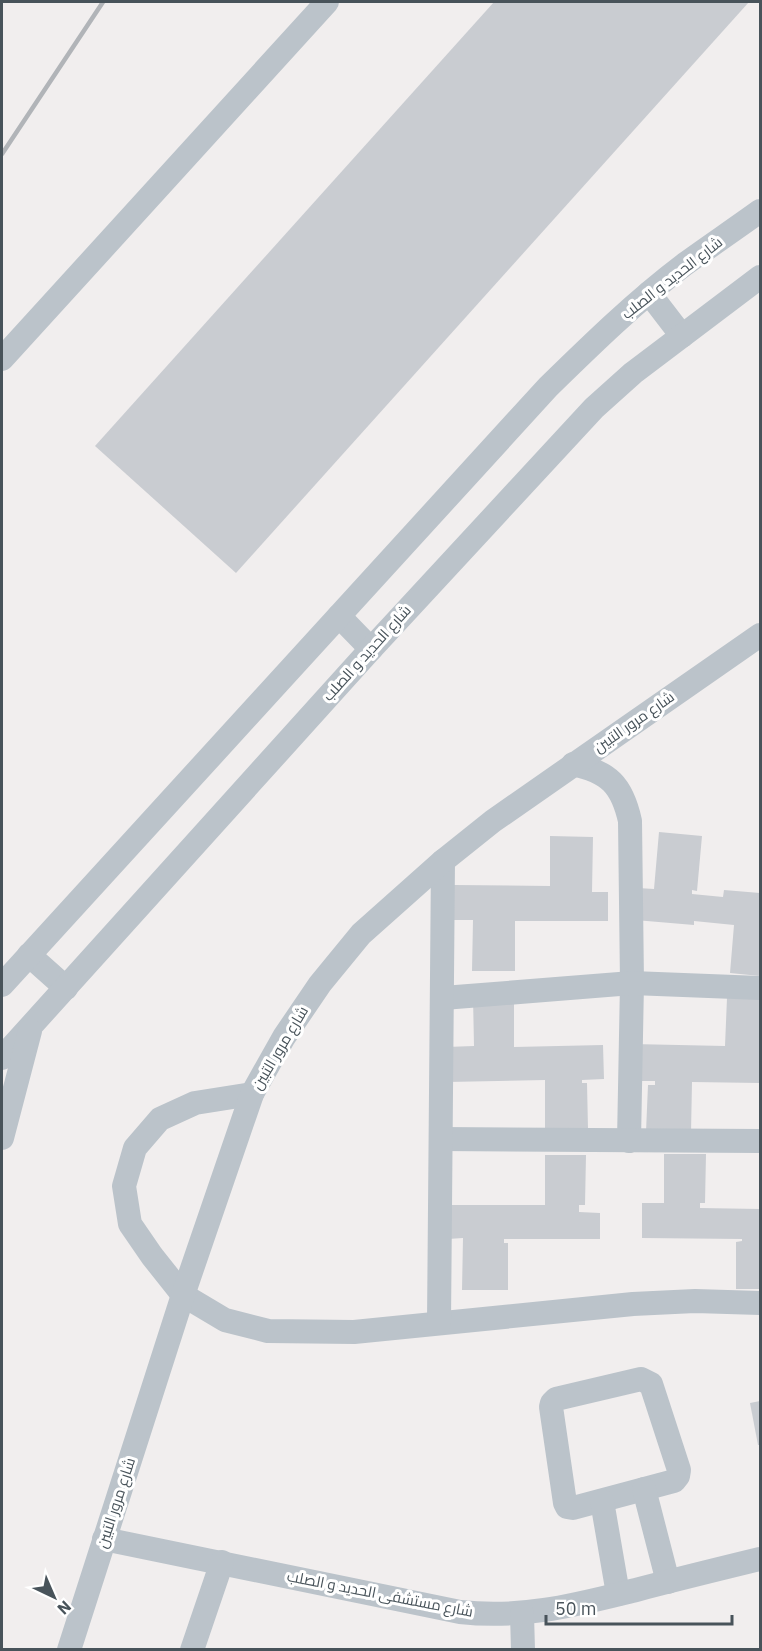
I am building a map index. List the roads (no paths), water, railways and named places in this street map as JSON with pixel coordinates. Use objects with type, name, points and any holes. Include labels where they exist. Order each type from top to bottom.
[{"type":"street","points":[[2,358],[327,2]]},
{"type":"street","name":"شارع الحديد و الصلب","points":[[2,985],[548,387],[649,293],[685,264],[760,211]]},
{"type":"street","name":"شارع الحديد و الصلب","points":[[2,1058],[371,649],[594,408],[633,373],[760,277]]},
{"type":"street","points":[[649,293],[682,336]]},
{"type":"street","points":[[339,616],[371,649]]},
{"type":"street","name":"شارع مرور التبين","points":[[69,1650],[183,1295],[252,1094],[290,1029],[320,984],[361,934],[443,861],[493,821],[760,635]]},
{"type":"street","points":[[573,764],[595,769],[613,782],[626,800],[630,821],[632,983],[629,1141]]},
{"type":"street","points":[[439,1323],[443,861]]},
{"type":"street","points":[[29,955],[66,988]]},
{"type":"street","points":[[443,998],[632,983],[760,988]]},
{"type":"street","points":[[2,1138],[31,1026]]},
{"type":"street","points":[[252,1094],[195,1103],[160,1119],[135,1149],[124,1186],[130,1224],[152,1256],[183,1295],[225,1320],[268,1331],[354,1332],[633,1304],[695,1301],[760,1303]]},
{"type":"street","points":[[441,1139],[760,1141]]},
{"type":"street","points":[[641,1379],[651,1384],[679,1470],[678,1476],[674,1481],[602,1501],[573,1508],[567,1507],[551,1407],[556,1400],[641,1379]]},
{"type":"street","points":[[644,1489],[668,1582]]},
{"type":"street","points":[[602,1501],[618,1594]]},
{"type":"street","name":"شارع مستشفى الحديد و الصلب","points":[[104,1539],[460,1612],[489,1615],[522,1614],[618,1594],[760,1559]]},
{"type":"street","points":[[192,1650],[222,1562]]},
{"type":"street","points":[[522,1614],[523,1650]]},
{"type":"railway","points":[[2,154],[103,2]]}]
